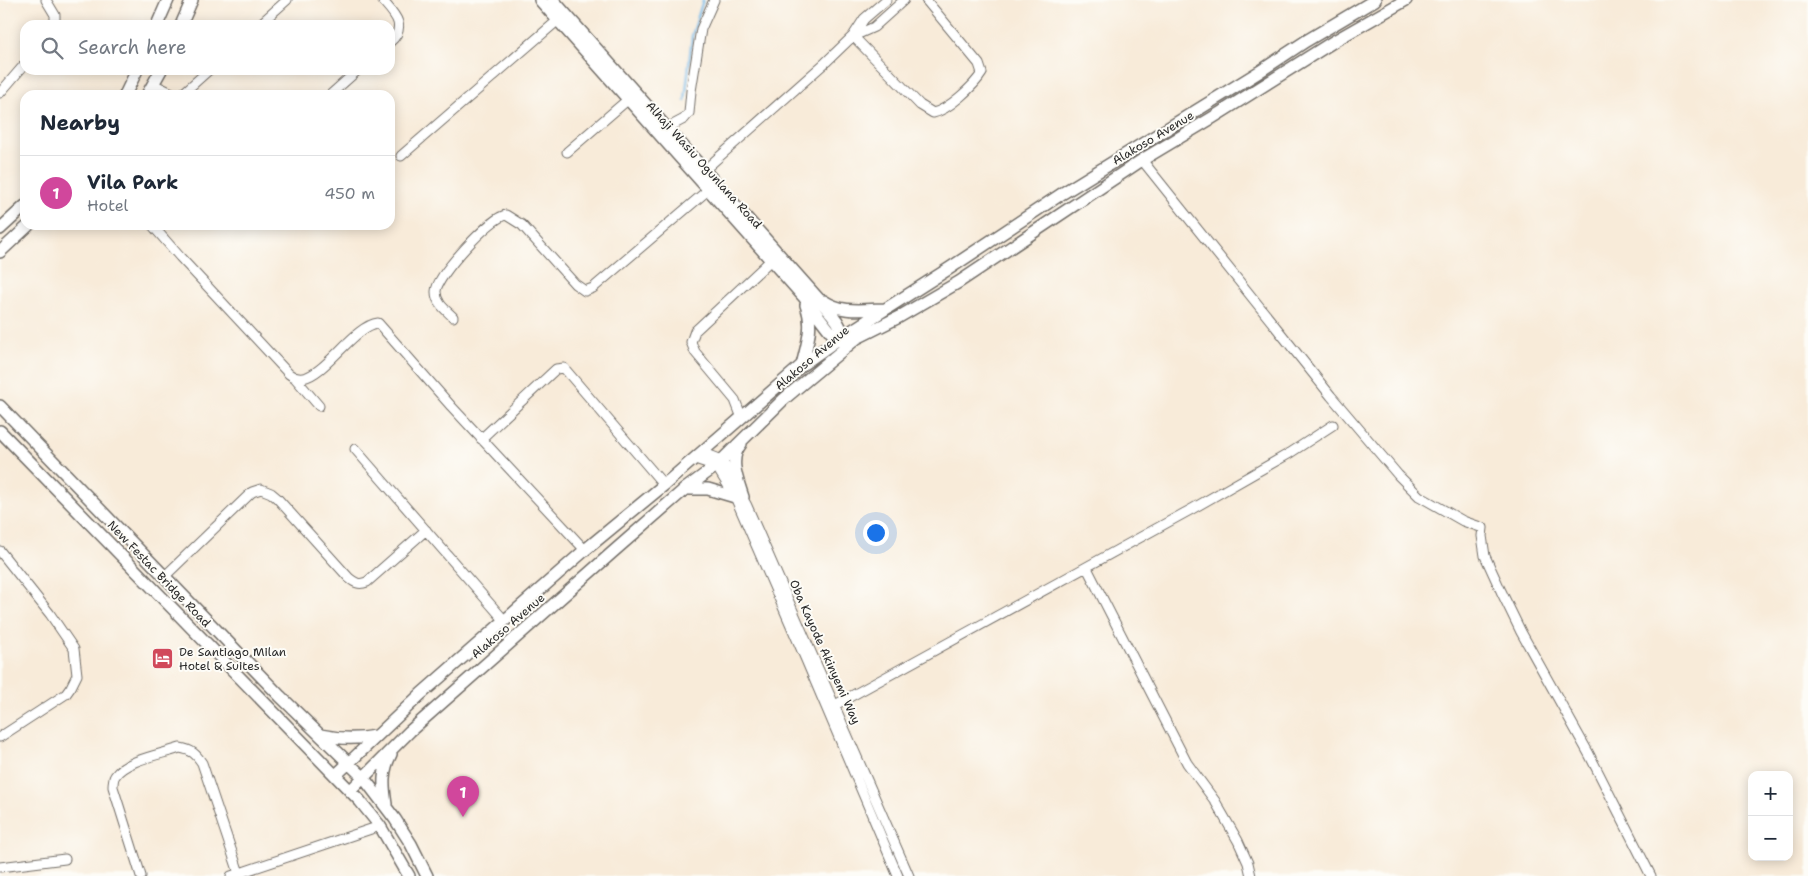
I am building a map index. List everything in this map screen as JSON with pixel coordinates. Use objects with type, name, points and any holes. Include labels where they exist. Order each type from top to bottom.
[{"type":"street","points":[[46,0],[55,15],[54,20]]},
{"type":"street","points":[[159,20],[168,0]]},
{"type":"street","points":[[183,20],[192,0]]},
{"type":"street","points":[[265,20],[287,0]]},
{"type":"street","points":[[382,0],[395,15],[399,26],[395,37]]},
{"type":"street","name":"Alhaji Wasiu Ogunlana Road","points":[[540,0],[558,21],[632,96],[668,128],[700,173],[708,190],[771,260],[837,321],[847,339]]},
{"type":"street","name":"Alhaji Wasiu Ogunlana Road","points":[[553,0],[632,96],[809,295]]},
{"type":"street","points":[[668,128],[684,119],[689,113],[701,29],[714,0]]},
{"type":"street","points":[[700,173],[853,36],[864,19],[886,0]]},
{"type":"street","points":[[853,36],[874,27],[904,0]]},
{"type":"street","points":[[853,36],[920,105],[933,113],[941,112],[949,107],[982,73],[979,64],[926,0]]},
{"type":"street","name":"Alakoso Avenue","points":[[350,791],[428,716],[686,489],[719,463],[847,339],[885,309],[1079,183],[1375,0]]},
{"type":"street","name":"Alakoso Avenue","points":[[336,775],[585,550],[664,485],[802,365],[847,339],[900,317],[958,282],[1142,160],[1336,40],[1406,0]]},
{"type":"street","points":[[401,156],[558,21]]},
{"type":"street","points":[[0,93],[20,70]]},
{"type":"street","points":[[127,90],[135,75]]},
{"type":"street","points":[[150,90],[158,75]]},
{"type":"street","points":[[187,90],[203,75]]},
{"type":"street","points":[[336,90],[352,75]]},
{"type":"street","points":[[153,84],[166,90]]},
{"type":"street","points":[[567,152],[632,96]]},
{"type":"street","points":[[1142,160],[1331,396],[1398,475],[1419,496],[1463,521],[1483,528],[1485,556],[1501,591],[1521,632],[1589,754],[1651,876]]},
{"type":"street","points":[[453,317],[438,302],[436,297],[435,290],[439,281],[446,269],[456,258],[501,216],[506,215],[522,226],[575,284],[585,291],[593,288],[708,190]]},
{"type":"street","points":[[0,229],[20,211]]},
{"type":"street","points":[[0,252],[24,230]]},
{"type":"street","points":[[157,230],[319,406]]},
{"type":"street","points":[[742,418],[735,400],[694,352],[691,342],[696,331],[771,260]]},
{"type":"street","points":[[802,365],[811,326],[808,310],[809,295],[845,310],[885,309]]},
{"type":"street","points":[[295,378],[309,377],[372,324],[378,323],[481,439],[585,550]]},
{"type":"street","points":[[481,439],[514,406],[556,369],[564,368],[664,485]]},
{"type":"street","points":[[0,406],[194,607],[364,777],[386,805],[411,844],[427,876]]},
{"type":"street","points":[[836,705],[1087,568],[1290,453],[1333,425]]},
{"type":"street","points":[[686,489],[708,489],[739,497],[735,472],[736,450],[756,426]]},
{"type":"street","name":"New Festac Bridge Road","points":[[0,431],[336,775],[380,826],[409,876]]},
{"type":"street","points":[[355,449],[505,621]]},
{"type":"street","points":[[698,455],[719,463]]},
{"type":"street","name":"Oba Kayode Akinyemi Way","points":[[719,463],[739,497],[836,705],[909,876]]},
{"type":"street","points":[[165,576],[252,492],[261,489],[277,498],[356,583],[362,584],[367,582],[426,530]]},
{"type":"street","name":"Oba Kayode Akinyemi Way","points":[[739,497],[898,876]]},
{"type":"street","points":[[0,551],[50,614],[74,649],[76,675],[72,687],[66,694],[0,737]]},
{"type":"street","points":[[1087,568],[1187,763],[1215,801],[1238,841],[1248,863],[1251,876]]},
{"type":"street","points":[[182,617],[194,607]]},
{"type":"street","points":[[320,735],[342,739],[360,739],[377,736]]},
{"type":"street","points":[[386,805],[383,784],[386,764],[395,746]]},
{"type":"street","points":[[141,876],[113,787],[114,777],[123,768],[132,763],[180,748],[188,749],[196,754],[202,764],[235,875],[380,826]]},
{"type":"street","points":[[0,867],[65,859]]},
{"type":"waterway","points":[[685,101],[692,36],[703,0]]},
{"type":"place","name":"De Santiago Milan Hotel & Suites","points":[[163,659]]},
{"type":"place","name":"Vila Park","points":[[463,817]]}]
